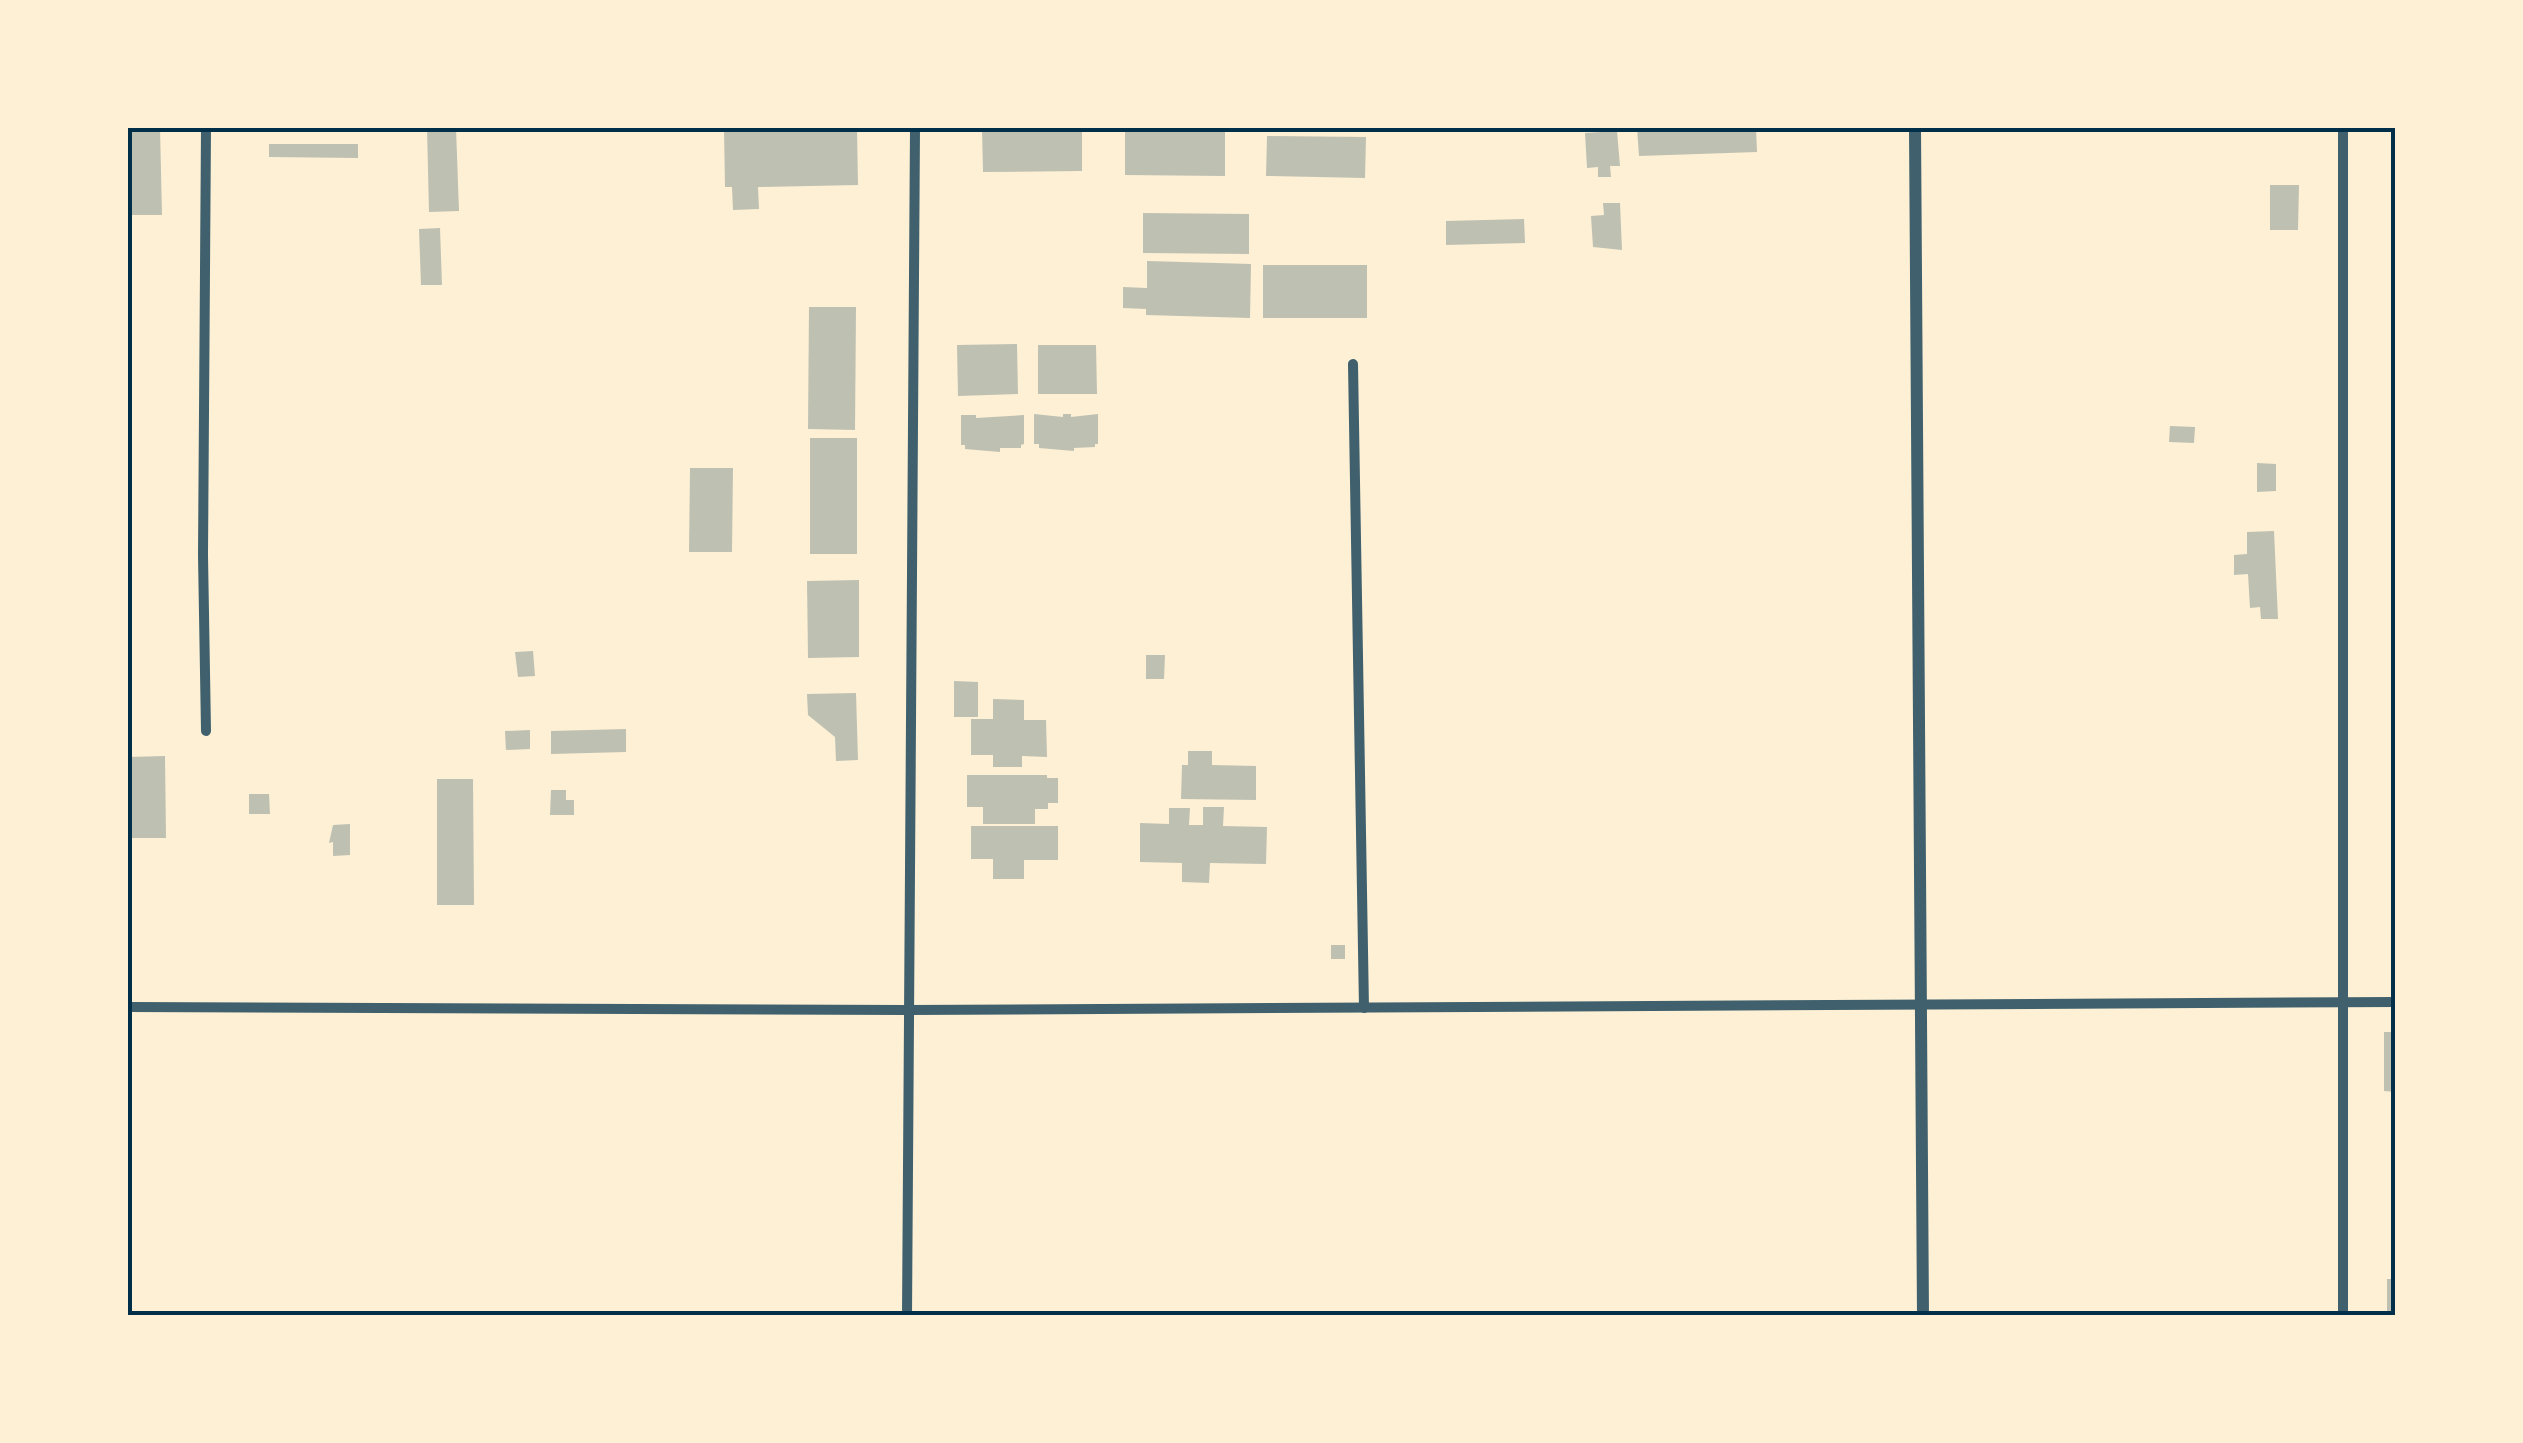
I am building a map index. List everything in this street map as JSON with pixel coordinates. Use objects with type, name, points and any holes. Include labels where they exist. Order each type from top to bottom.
[{"type":"street","points":[[206,128],[206,732]]},
{"type":"street","points":[[907,1316],[916,128]]},
{"type":"street","points":[[1914,128],[1924,1316]]},
{"type":"street","points":[[2343,128],[2343,1316]]},
{"type":"street","points":[[1352,364],[1364,1008]]},
{"type":"street","points":[[128,1007],[908,1010],[2396,1002]]},
{"type":"building","points":[[128,128],[160,128],[162,215],[128,215]]},
{"type":"building","points":[[427,128],[456,128],[459,211],[429,212]]},
{"type":"building","points":[[724,128],[857,128],[858,185],[758,187],[759,209],[733,210],[732,187],[725,187]]},
{"type":"building","points":[[982,128],[1082,128],[1082,171],[983,172]]},
{"type":"building","points":[[1637,128],[1756,128],[1757,152],[1639,156]]},
{"type":"building","points":[[1125,131],[1225,132],[1225,176],[1125,175]]},
{"type":"building","points":[[1617,131],[1620,166],[1610,166],[1611,177],[1598,177],[1598,167],[1587,168],[1585,133]]},
{"type":"building","points":[[1267,136],[1366,137],[1365,178],[1266,176]]},
{"type":"building","points":[[269,144],[358,144],[358,158],[269,157]]},
{"type":"building","points":[[2270,185],[2299,185],[2298,230],[2270,230]]},
{"type":"building","points":[[1603,203],[1620,203],[1622,250],[1593,247],[1591,216],[1604,215]]},
{"type":"building","points":[[1143,213],[1249,214],[1249,254],[1143,253]]},
{"type":"building","points":[[1524,219],[1525,243],[1446,245],[1446,221]]},
{"type":"building","points":[[440,228],[442,285],[421,285],[419,229]]},
{"type":"building","points":[[1147,261],[1251,264],[1250,318],[1146,315],[1146,309],[1123,308],[1123,287],[1147,288]]},
{"type":"building","points":[[1263,265],[1367,265],[1367,318],[1263,318]]},
{"type":"building","points":[[809,307],[856,307],[855,430],[808,429]]},
{"type":"building","points":[[1017,344],[1018,394],[958,396],[957,345]]},
{"type":"building","points":[[1038,345],[1096,345],[1097,394],[1038,394]]},
{"type":"building","points":[[1034,414],[1098,414],[1098,444],[1074,451],[1039,448],[1039,444],[1034,444]]},
{"type":"building","points":[[961,415],[1024,415],[1024,444],[1021,448],[1000,448],[1000,452],[965,449],[961,445]]},
{"type":"building","points":[[2170,426],[2195,427],[2194,443],[2169,442]]},
{"type":"building","points":[[810,438],[857,438],[857,554],[810,554]]},
{"type":"building","points":[[2257,463],[2276,464],[2276,491],[2257,492]]},
{"type":"building","points":[[690,468],[733,468],[732,552],[689,552]]},
{"type":"building","points":[[2274,531],[2278,619],[2261,619],[2260,607],[2250,608],[2248,574],[2234,575],[2234,555],[2247,554],[2247,532]]},
{"type":"building","points":[[859,580],[859,657],[808,658],[807,581]]},
{"type":"building","points":[[533,651],[535,676],[518,677],[515,652]]},
{"type":"building","points":[[1146,655],[1165,655],[1164,679],[1146,679]]},
{"type":"building","points":[[954,681],[978,682],[978,717],[954,717]]},
{"type":"building","points":[[856,693],[858,760],[836,761],[835,737],[808,715],[807,694]]},
{"type":"building","points":[[993,699],[1024,700],[1024,720],[1046,720],[1047,757],[1022,756],[1022,767],[993,767],[993,755],[971,755],[971,719],[993,719]]},
{"type":"building","points":[[626,729],[626,752],[551,754],[551,731]]},
{"type":"building","points":[[530,730],[530,749],[506,750],[505,731]]},
{"type":"building","points":[[1188,751],[1212,751],[1212,765],[1256,766],[1256,800],[1181,799],[1182,765],[1188,765]]},
{"type":"building","points":[[165,756],[166,838],[128,838],[128,757]]},
{"type":"building","points":[[967,775],[1058,778],[1058,803],[1048,803],[1048,809],[1035,809],[1035,824],[983,824],[983,807],[967,807]]},
{"type":"building","points":[[437,779],[473,779],[474,905],[437,905]]},
{"type":"building","points":[[551,790],[566,790],[566,800],[574,800],[574,815],[550,815]]},
{"type":"building","points":[[249,794],[269,794],[270,814],[249,814]]},
{"type":"building","points":[[1203,807],[1224,807],[1223,826],[1267,827],[1266,864],[1210,863],[1209,883],[1182,882],[1182,863],[1140,862],[1140,823],[1169,824],[1169,808],[1190,808],[1189,825],[1203,825]]},
{"type":"building","points":[[350,824],[350,855],[333,856],[333,842],[329,843],[333,825]]},
{"type":"building","points":[[971,826],[1058,826],[1058,860],[1024,860],[1024,879],[993,879],[993,859],[971,859]]},
{"type":"building","points":[[1331,945],[1345,945],[1345,959],[1331,959]]},
{"type":"building","points":[[2384,1032],[2396,1032],[2396,1092],[2384,1091]]},
{"type":"building","points":[[2387,1279],[2396,1279],[2396,1316],[2387,1316]]}]
